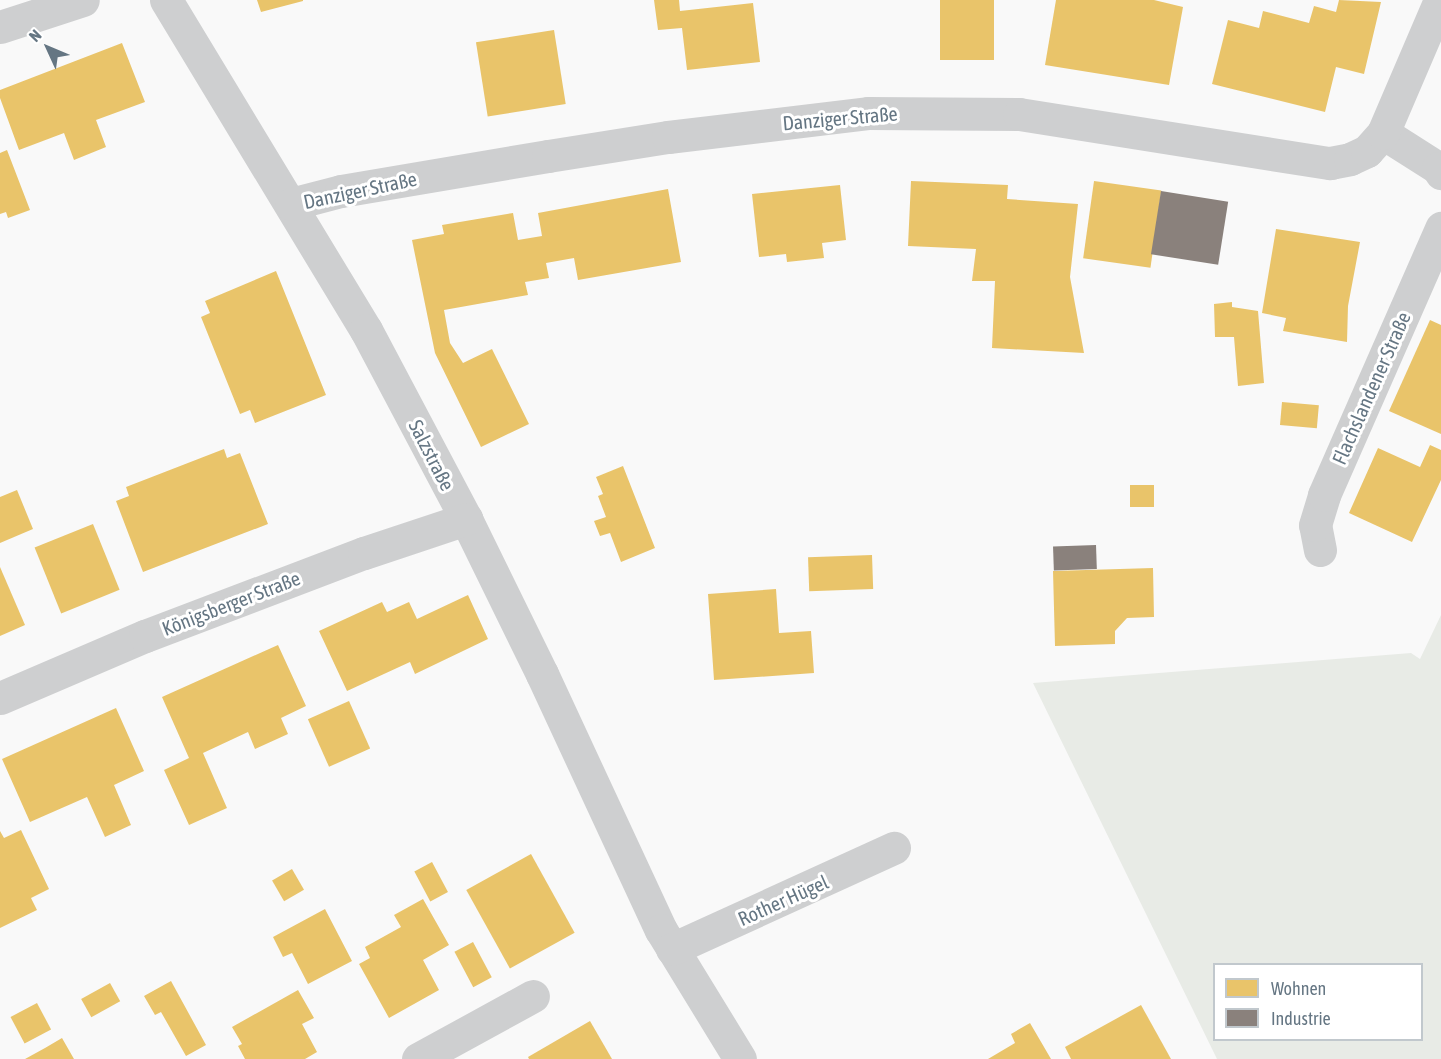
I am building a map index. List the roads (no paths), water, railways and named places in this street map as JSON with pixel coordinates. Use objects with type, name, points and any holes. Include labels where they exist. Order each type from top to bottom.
[{"type":"street","points":[[0,27],[83,0]]},
{"type":"street","name":"Salzstraße","points":[[166,0],[366,330],[466,519],[542,674],[667,940]]},
{"type":"street","points":[[1440,0],[1383,133],[1438,168],[1441,173]]},
{"type":"street","name":"Danziger Straße","points":[[291,204],[341,191],[668,136],[868,113],[1019,114],[1330,163],[1350,159],[1367,151],[1383,133]]},
{"type":"street","name":"Flachslandener Straße","points":[[1320,550],[1315,525],[1324,495],[1441,228]]},
{"type":"street","name":"Königsberger Straße","points":[[0,698],[145,636],[364,552],[466,519]]},
{"type":"street","name":"Rother Hügel","points":[[667,940],[894,848]]},
{"type":"street","points":[[667,940],[740,1059]]},
{"type":"street","points":[[418,1059],[533,996]]}]
